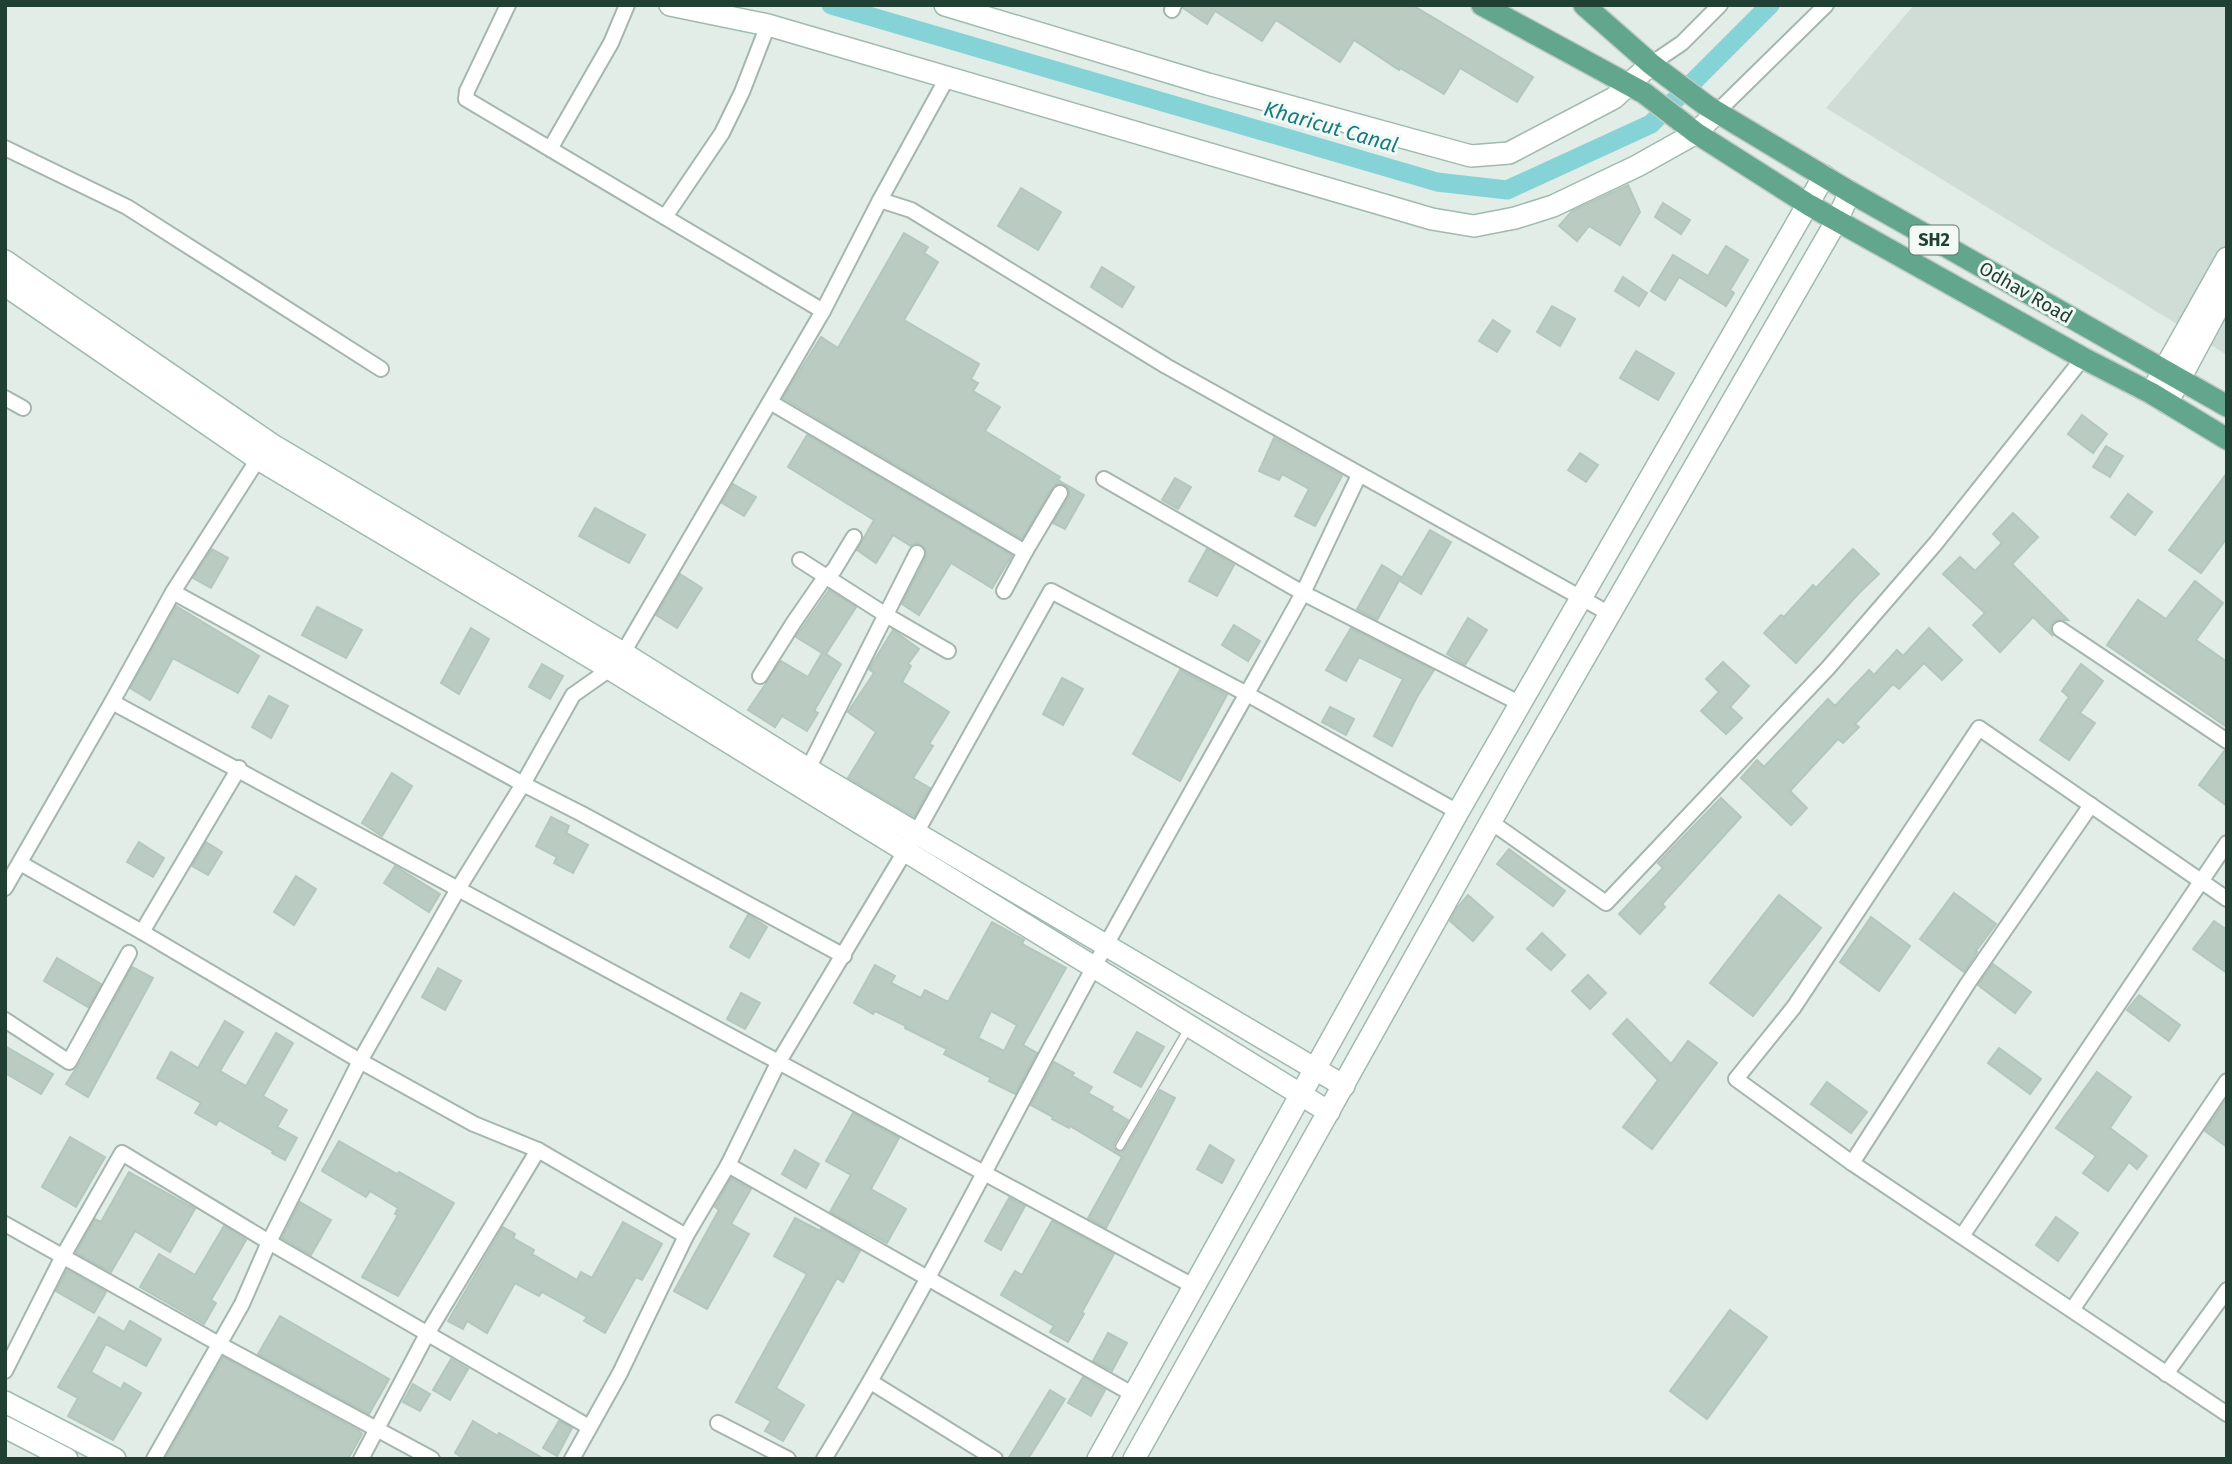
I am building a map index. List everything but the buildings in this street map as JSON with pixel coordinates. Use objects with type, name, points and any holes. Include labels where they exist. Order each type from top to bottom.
[{"type":"main road","name":"SH2","points":[[1482,5],[1636,89],[1696,133]]},
{"type":"main road","points":[[1584,5],[1658,70]]},
{"type":"main road","name":"Odhav Road","points":[[1658,70],[1712,109],[1850,192],[2227,406]]},
{"type":"main road","name":"Odhav Road","points":[[1696,133],[1809,205],[2159,398],[2227,439]]},
{"type":"street","points":[[508,5],[467,91],[466,99],[823,311]]},
{"type":"street","points":[[550,149],[611,43],[627,5]]},
{"type":"street","points":[[670,5],[768,25],[1432,219],[1474,226],[1515,218],[1553,206],[1637,166],[1696,133],[1712,109],[1826,5]]},
{"type":"street","points":[[945,5],[1208,84],[1471,156],[1509,153],[1636,89],[1658,70],[1720,5]]},
{"type":"street","points":[[665,217],[722,133],[742,92],[768,25]]},
{"type":"street","points":[[154,1459],[242,1304],[269,1241],[360,1061],[458,889],[523,784],[573,695],[617,661],[823,311],[947,78]]},
{"type":"street","points":[[5,148],[127,207],[381,369]]},
{"type":"street","points":[[1098,1459],[1458,812],[1824,176]]},
{"type":"street","points":[[1134,1459],[1491,822],[1837,220],[1850,192]]},
{"type":"street","points":[[880,200],[911,210],[1166,366],[1610,614]]},
{"type":"street","points":[[2159,398],[2227,258]]},
{"type":"street","points":[[5,261],[271,444],[910,842],[1106,946],[1344,1086]]},
{"type":"street","points":[[5,285],[258,459],[808,769],[1094,967],[1329,1112]]},
{"type":"street","points":[[2171,374],[2227,290]]},
{"type":"street","points":[[1491,822],[1605,903],[1828,668],[1936,543],[2083,358]]},
{"type":"street","points":[[5,398],[23,408]]},
{"type":"street","points":[[770,402],[1025,552]]},
{"type":"street","points":[[5,888],[173,592],[258,459]]},
{"type":"street","points":[[824,1459],[929,1279],[1094,967],[1303,593],[1359,475]]},
{"type":"street","points":[[1104,480],[1303,593],[1521,704]]},
{"type":"street","points":[[1004,591],[1060,493]]},
{"type":"street","points":[[760,676],[794,622],[834,570],[853,537]]},
{"type":"street","points":[[808,769],[917,553]]},
{"type":"street","points":[[800,560],[948,651]]},
{"type":"street","points":[[572,1459],[620,1373],[686,1236],[728,1164],[778,1063],[910,842],[1051,591],[1247,694],[1458,812]]},
{"type":"street","points":[[173,592],[844,956]]},
{"type":"street","points":[[2060,629],[2227,741]]},
{"type":"street","points":[[112,702],[239,768],[778,1063],[1195,1286]]},
{"type":"street","points":[[2227,899],[1979,728],[1794,1007],[1736,1079],[1852,1163],[2227,1414]]},
{"type":"street","points":[[142,932],[239,768]]},
{"type":"street","points":[[1852,1163],[1968,983],[2091,805]]},
{"type":"street","points":[[1962,1236],[2227,843]]},
{"type":"street","points":[[20,863],[360,1061],[474,1124],[538,1150],[686,1236]]},
{"type":"street","points":[[5,1020],[69,1062],[129,953]]},
{"type":"street","points":[[2072,1310],[2227,1082]]},
{"type":"street","points":[[361,1459],[427,1334],[538,1150]]},
{"type":"street","points":[[5,1370],[63,1256],[122,1153],[589,1427]]},
{"type":"street","points":[[728,1164],[1134,1395]]},
{"type":"street","points":[[5,1224],[432,1459]]},
{"type":"street","points":[[2166,1374],[2227,1290]]},
{"type":"street","points":[[871,1382],[995,1459]]},
{"type":"street","points":[[5,1402],[115,1459]]},
{"type":"street","points":[[718,1423],[788,1459]]},
{"type":"street","points":[[5,1427],[67,1459]]},
{"type":"lane","points":[[1121,1146],[1190,1025]]},
{"type":"shaded area","points":[[1914,5],[2227,5],[2227,355],[1826,108]]},
{"type":"waterway","name":"Kharicut Canal","points":[[831,5],[1437,182],[1507,190],[1651,124],[1770,5]]}]
